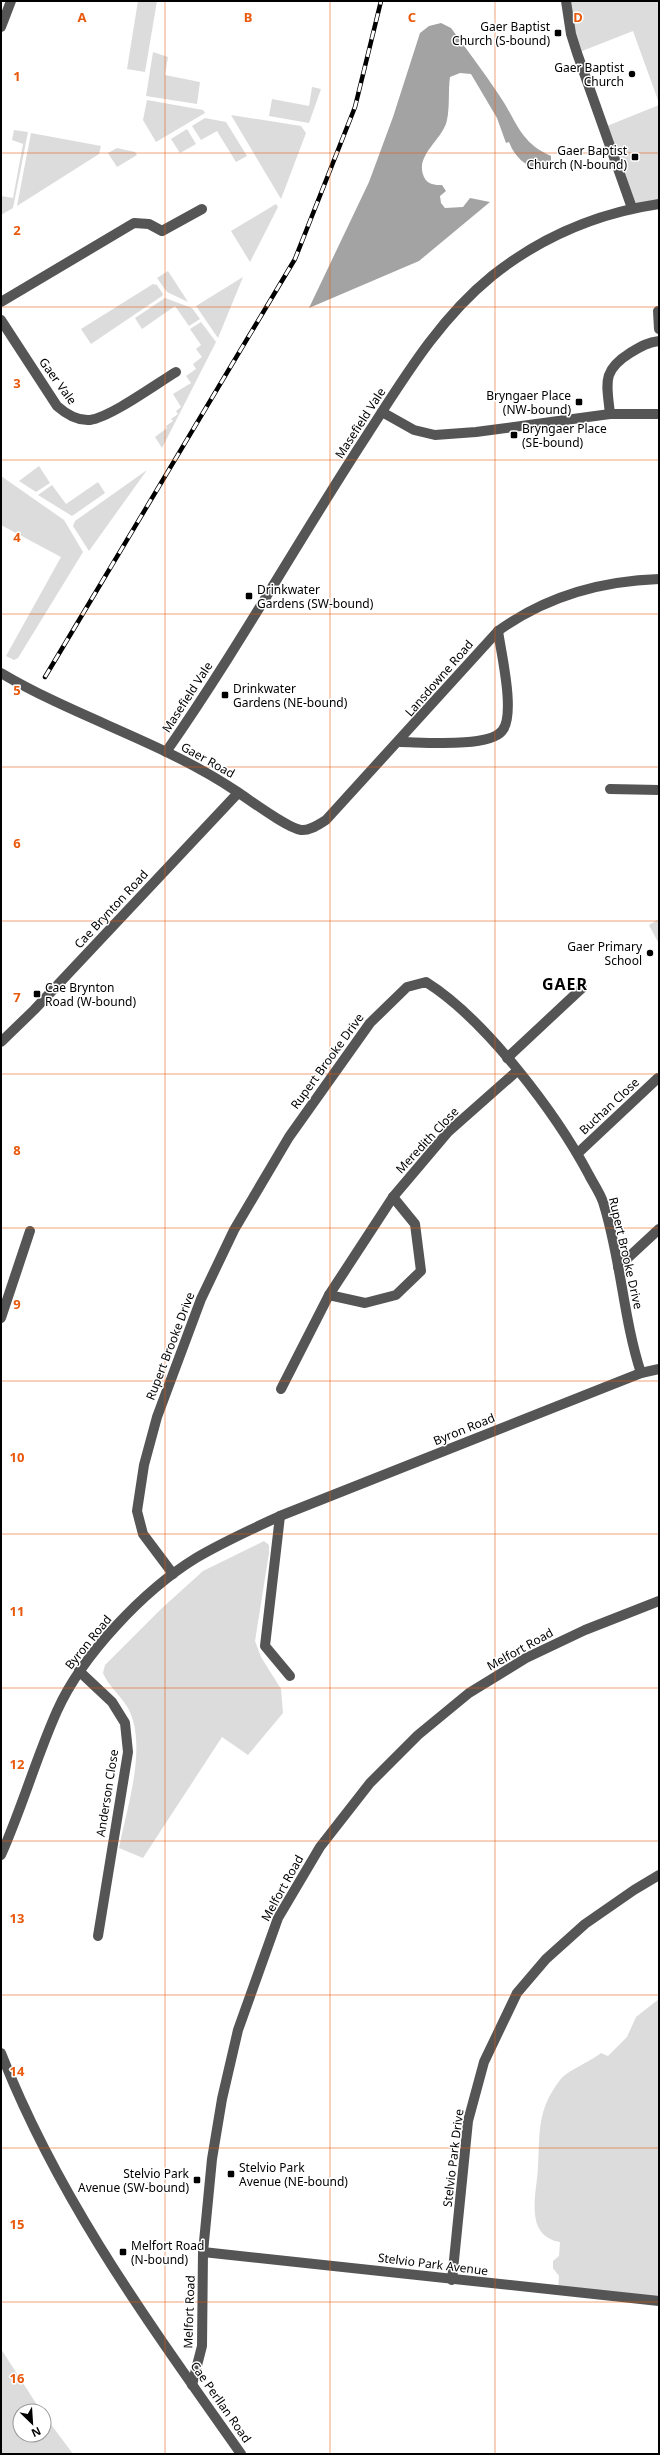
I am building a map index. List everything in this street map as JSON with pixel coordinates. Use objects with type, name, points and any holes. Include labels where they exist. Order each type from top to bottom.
[{"type":"street","points":[[1,27],[11,1]]},
{"type":"street","points":[[566,1],[571,34],[577,53],[632,208]]},
{"type":"street","name":"Masefield Vale","points":[[166,752],[199,705],[319,508],[425,346],[460,306],[492,276],[524,254],[559,234],[591,220],[632,208],[659,204]]},
{"type":"street","points":[[1,302],[134,224],[149,224],[162,231],[202,209]]},
{"type":"street","points":[[658,311],[659,329]]},
{"type":"street","name":"Gaer Vale","points":[[1,320],[57,406],[68,416],[89,420],[106,414],[176,372]]},
{"type":"street","points":[[610,414],[607,380],[612,366],[645,344],[659,341]]},
{"type":"street","points":[[382,412],[414,430],[435,435],[476,432],[610,414],[659,414]]},
{"type":"street","name":"Lansdowne Road","points":[[314,828],[326,820],[400,742],[498,632],[518,617],[548,601],[591,589],[634,580],[659,579]]},
{"type":"street","points":[[400,742],[467,742],[490,739],[502,732],[507,721],[508,707],[498,632]]},
{"type":"street","name":"Gaer Road","points":[[1,673],[80,714],[166,752],[214,777],[281,820],[301,830],[314,828]]},
{"type":"street","points":[[610,789],[659,790]]},
{"type":"street","name":"Cae Brynton Road","points":[[1,1042],[34,1010],[238,793]]},
{"type":"street","name":"Rupert Brooke Drive","points":[[173,1574],[143,1534],[137,1511],[144,1465],[157,1417],[201,1299],[234,1230],[289,1137],[370,1023],[407,987],[426,982],[445,994],[507,1058],[571,1141],[602,1201],[626,1304],[632,1346],[641,1373]]},
{"type":"street","points":[[507,1058],[582,988]]},
{"type":"street","name":"Meredith Close","points":[[281,1389],[329,1295],[393,1197],[448,1132],[517,1071]]},
{"type":"street","name":"Buchan Close","points":[[578,1154],[658,1078]]},
{"type":"street","points":[[329,1295],[365,1303],[390,1297],[396,1295],[421,1271],[415,1224],[393,1197]]},
{"type":"street","points":[[618,1267],[659,1229]]},
{"type":"street","points":[[1,1318],[30,1231]]},
{"type":"street","name":"Byron Road","points":[[1,1855],[57,1710],[79,1671],[118,1624],[173,1574],[226,1541],[280,1516],[641,1373],[659,1369]]},
{"type":"street","points":[[280,1516],[265,1646],[290,1676]]},
{"type":"street","name":"Melfort Road","points":[[192,2385],[202,2346],[204,2252],[212,2159],[222,2099],[238,2030],[256,1973],[278,1918],[320,1847],[370,1783],[418,1735],[469,1693],[526,1658],[572,1636],[659,1601]]},
{"type":"street","name":"Anderson Close","points":[[79,1671],[112,1702],[122,1718],[125,1723],[128,1752],[98,1936]]},
{"type":"street","name":"Stelvio Park Drive","points":[[452,2280],[468,2121],[484,2062],[517,1994],[546,1959],[585,1924],[634,1890],[659,1876]]},
{"type":"street","name":"Cae Perllan Road","points":[[1,2054],[36,2136],[78,2213],[135,2301],[241,2454]]},
{"type":"street","name":"Stelvio Park Avenue","points":[[204,2252],[452,2280],[659,2301]]},
{"type":"shaded area","points":[[138,1],[157,1],[145,72],[127,69]]},
{"type":"shaded area","points":[[566,1],[659,1],[659,103],[633,31],[577,53]]},
{"type":"shaded area","points":[[441,23],[451,28],[499,95],[525,137],[540,150],[551,156],[551,165],[537,168],[520,160],[509,142],[506,143],[497,118],[471,74],[460,73],[450,77],[447,120],[423,162],[422,169],[424,177],[434,185],[442,185],[446,191],[440,196],[441,203],[445,208],[463,207],[470,198],[490,202],[419,261],[309,308],[369,182],[393,117],[420,33],[429,26]]},
{"type":"shaded area","points":[[153,52],[168,57],[165,75],[200,82],[197,104],[146,96]]},
{"type":"shaded area","points":[[312,87],[321,89],[309,123],[269,116],[272,99],[309,106]]},
{"type":"shaded area","points":[[147,100],[203,110],[205,113],[156,142],[143,120]]},
{"type":"shaded area","points":[[659,105],[659,204],[632,208],[602,128]]},
{"type":"shaded area","points":[[231,115],[301,126],[306,133],[281,199]]},
{"type":"shaded area","points":[[205,118],[226,122],[247,156],[236,162],[217,131],[201,140],[192,126]]},
{"type":"shaded area","points":[[187,129],[196,144],[180,153],[171,139]]},
{"type":"shaded area","points":[[14,130],[28,132],[13,208],[1,215],[1,196],[13,198],[23,144],[12,140]]},
{"type":"shaded area","points":[[31,133],[101,146],[99,154],[17,206]]},
{"type":"shaded area","points":[[117,148],[135,152],[137,155],[117,167],[108,153]]},
{"type":"shaded area","points":[[276,204],[278,207],[250,262],[231,231]]},
{"type":"shaded area","points":[[168,271],[188,302],[167,292],[157,278]]},
{"type":"shaded area","points":[[243,277],[218,338],[196,306]]},
{"type":"shaded area","points":[[153,284],[157,285],[163,294],[162,296],[91,344],[81,329]]},
{"type":"shaded area","points":[[165,298],[192,308],[200,319],[189,326],[175,306],[142,329],[135,318]]},
{"type":"shaded area","points":[[201,322],[216,342],[162,448],[155,437],[167,428],[166,426],[173,421],[171,419],[178,414],[176,411],[181,407],[173,394],[191,383],[186,376],[196,369],[193,364],[202,357],[196,349],[201,345],[190,329]]},
{"type":"shaded area","points":[[39,466],[50,483],[36,492],[19,481]]},
{"type":"shaded area","points":[[147,470],[89,551],[73,526],[75,521]]},
{"type":"shaded area","points":[[1,476],[64,520],[83,552],[18,658],[14,660],[6,656],[61,557],[1,525]]},
{"type":"shaded area","points":[[98,482],[105,493],[72,516],[38,495],[52,485],[66,504]]},
{"type":"shaded area","points":[[659,919],[659,944],[649,925]]},
{"type":"shaded area","points":[[264,1541],[269,1545],[269,1553],[255,1641],[261,1657],[281,1689],[283,1713],[248,1755],[222,1737],[143,1858],[119,1848],[134,1777],[136,1740],[134,1723],[128,1708],[108,1683],[103,1673],[105,1665],[161,1609],[203,1571]]},
{"type":"shaded area","points":[[659,1999],[659,2301],[558,2290],[559,2276],[553,2268],[553,2261],[559,2256],[560,2242],[548,2238],[541,2231],[535,2212],[540,2132],[543,2111],[553,2091],[564,2076],[601,2053],[608,2056],[627,2037],[636,2017]]},
{"type":"shaded area","points":[[1,2349],[36,2403],[12,2403],[12,2443],[52,2443],[52,2426],[73,2454],[1,2454]]},
{"type":"railway","points":[[45,677],[295,259],[355,107],[381,1]]},
{"type":"place","name":"Gaer Baptist Church (S-bound)","points":[[558,33]]},
{"type":"place","name":"Gaer Baptist Church","points":[[632,74]]},
{"type":"place","name":"Gaer Baptist Church (N-bound)","points":[[635,157]]},
{"type":"place","name":"Bryngaer Place (NW-bound)","points":[[579,402]]},
{"type":"place","name":"Bryngaer Place (SE-bound)","points":[[514,435]]},
{"type":"place","name":"Drinkwater Gardens (SW-bound)","points":[[249,596]]},
{"type":"place","name":"Drinkwater Gardens (NE-bound)","points":[[225,695]]},
{"type":"place","name":"Gaer Primary School","points":[[650,953]]},
{"type":"place","name":"Cae Brynton Road (W-bound)","points":[[37,994]]},
{"type":"place","name":"Stelvio Park Avenue (NE-bound)","points":[[231,2174]]},
{"type":"place","name":"Stelvio Park Avenue (SW-bound)","points":[[197,2180]]},
{"type":"place","name":"Melfort Road (N-bound)","points":[[123,2252]]},
{"type":"district","name":"GAER","points":[[565,984]]}]
